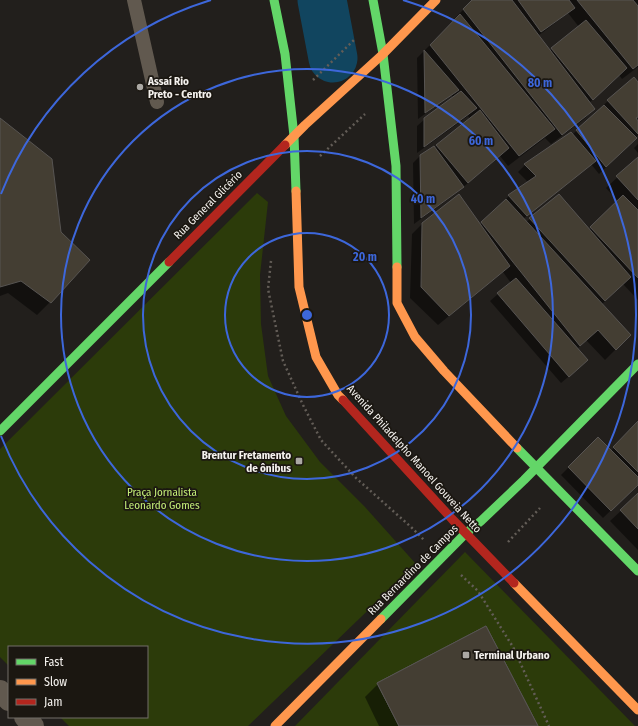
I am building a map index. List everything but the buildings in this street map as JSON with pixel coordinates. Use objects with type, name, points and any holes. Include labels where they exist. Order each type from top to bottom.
[{"type":"main road","name":"Avenida Philadelpho Manoel Gouveia Netto","points":[[274,0],[285,54],[294,136],[299,287],[316,357],[338,395],[465,534],[638,710]]},
{"type":"main road","points":[[373,0],[383,54],[396,166],[397,303],[415,337],[444,371],[638,571]]},
{"type":"main road","name":"Rua General Glicério","points":[[0,431],[305,125],[383,54],[436,0]]},
{"type":"main road","name":"Rua Bernardino de Campos","points":[[275,726],[465,534],[481,521],[524,480],[638,364]]},
{"type":"street","points":[[0,691],[8,699]]},
{"type":"street","points":[[26,718],[34,726]]},
{"type":"lane","points":[[134,0],[157,102]]},
{"type":"path","points":[[290,102],[377,18]]},
{"type":"path","points":[[295,179],[388,93]]},
{"type":"path","points":[[491,559],[558,489]]},
{"type":"green space","name":"Praça Jornalista Leonardo Gomes","points":[[257,193],[268,202],[260,275],[261,324],[268,376],[286,416],[320,462],[365,507],[416,564],[248,726],[69,726],[61,718],[148,718],[148,646],[8,646],[8,665],[0,657],[0,449]]},
{"type":"green space","points":[[465,552],[635,726],[295,726]]},
{"type":"waterway","points":[[322,0],[333,58]]},
{"type":"traffic: fast","points":[[274,0],[285,54],[294,136],[296,191]]},
{"type":"traffic: fast","points":[[373,0],[383,54],[396,166],[397,267]]},
{"type":"traffic: fast","points":[[0,431],[169,262]]},
{"type":"traffic: fast","points":[[381,619],[465,534],[481,521],[524,480],[638,364]]},
{"type":"traffic: fast","points":[[517,448],[638,571]]},
{"type":"traffic: slow","points":[[285,145],[383,54],[436,0]]},
{"type":"traffic: slow","points":[[296,191],[299,287],[316,357],[338,395],[343,400]]},
{"type":"traffic: slow","points":[[397,267],[397,303],[415,337],[444,371],[517,448]]},
{"type":"traffic: slow","points":[[514,583],[638,710]]},
{"type":"traffic: slow","points":[[275,726],[381,619]]},
{"type":"traffic: jam","points":[[169,262],[285,145]]},
{"type":"traffic: jam","points":[[343,400],[452,519],[514,583]]},
{"type":"place","name":"Assaí Rio Preto - Centro","points":[[140,87]]},
{"type":"place","name":"Brentur Fretamento de ônibus","points":[[299,461]]},
{"type":"place","name":"Terminal Urbano","points":[[466,655]]}]
